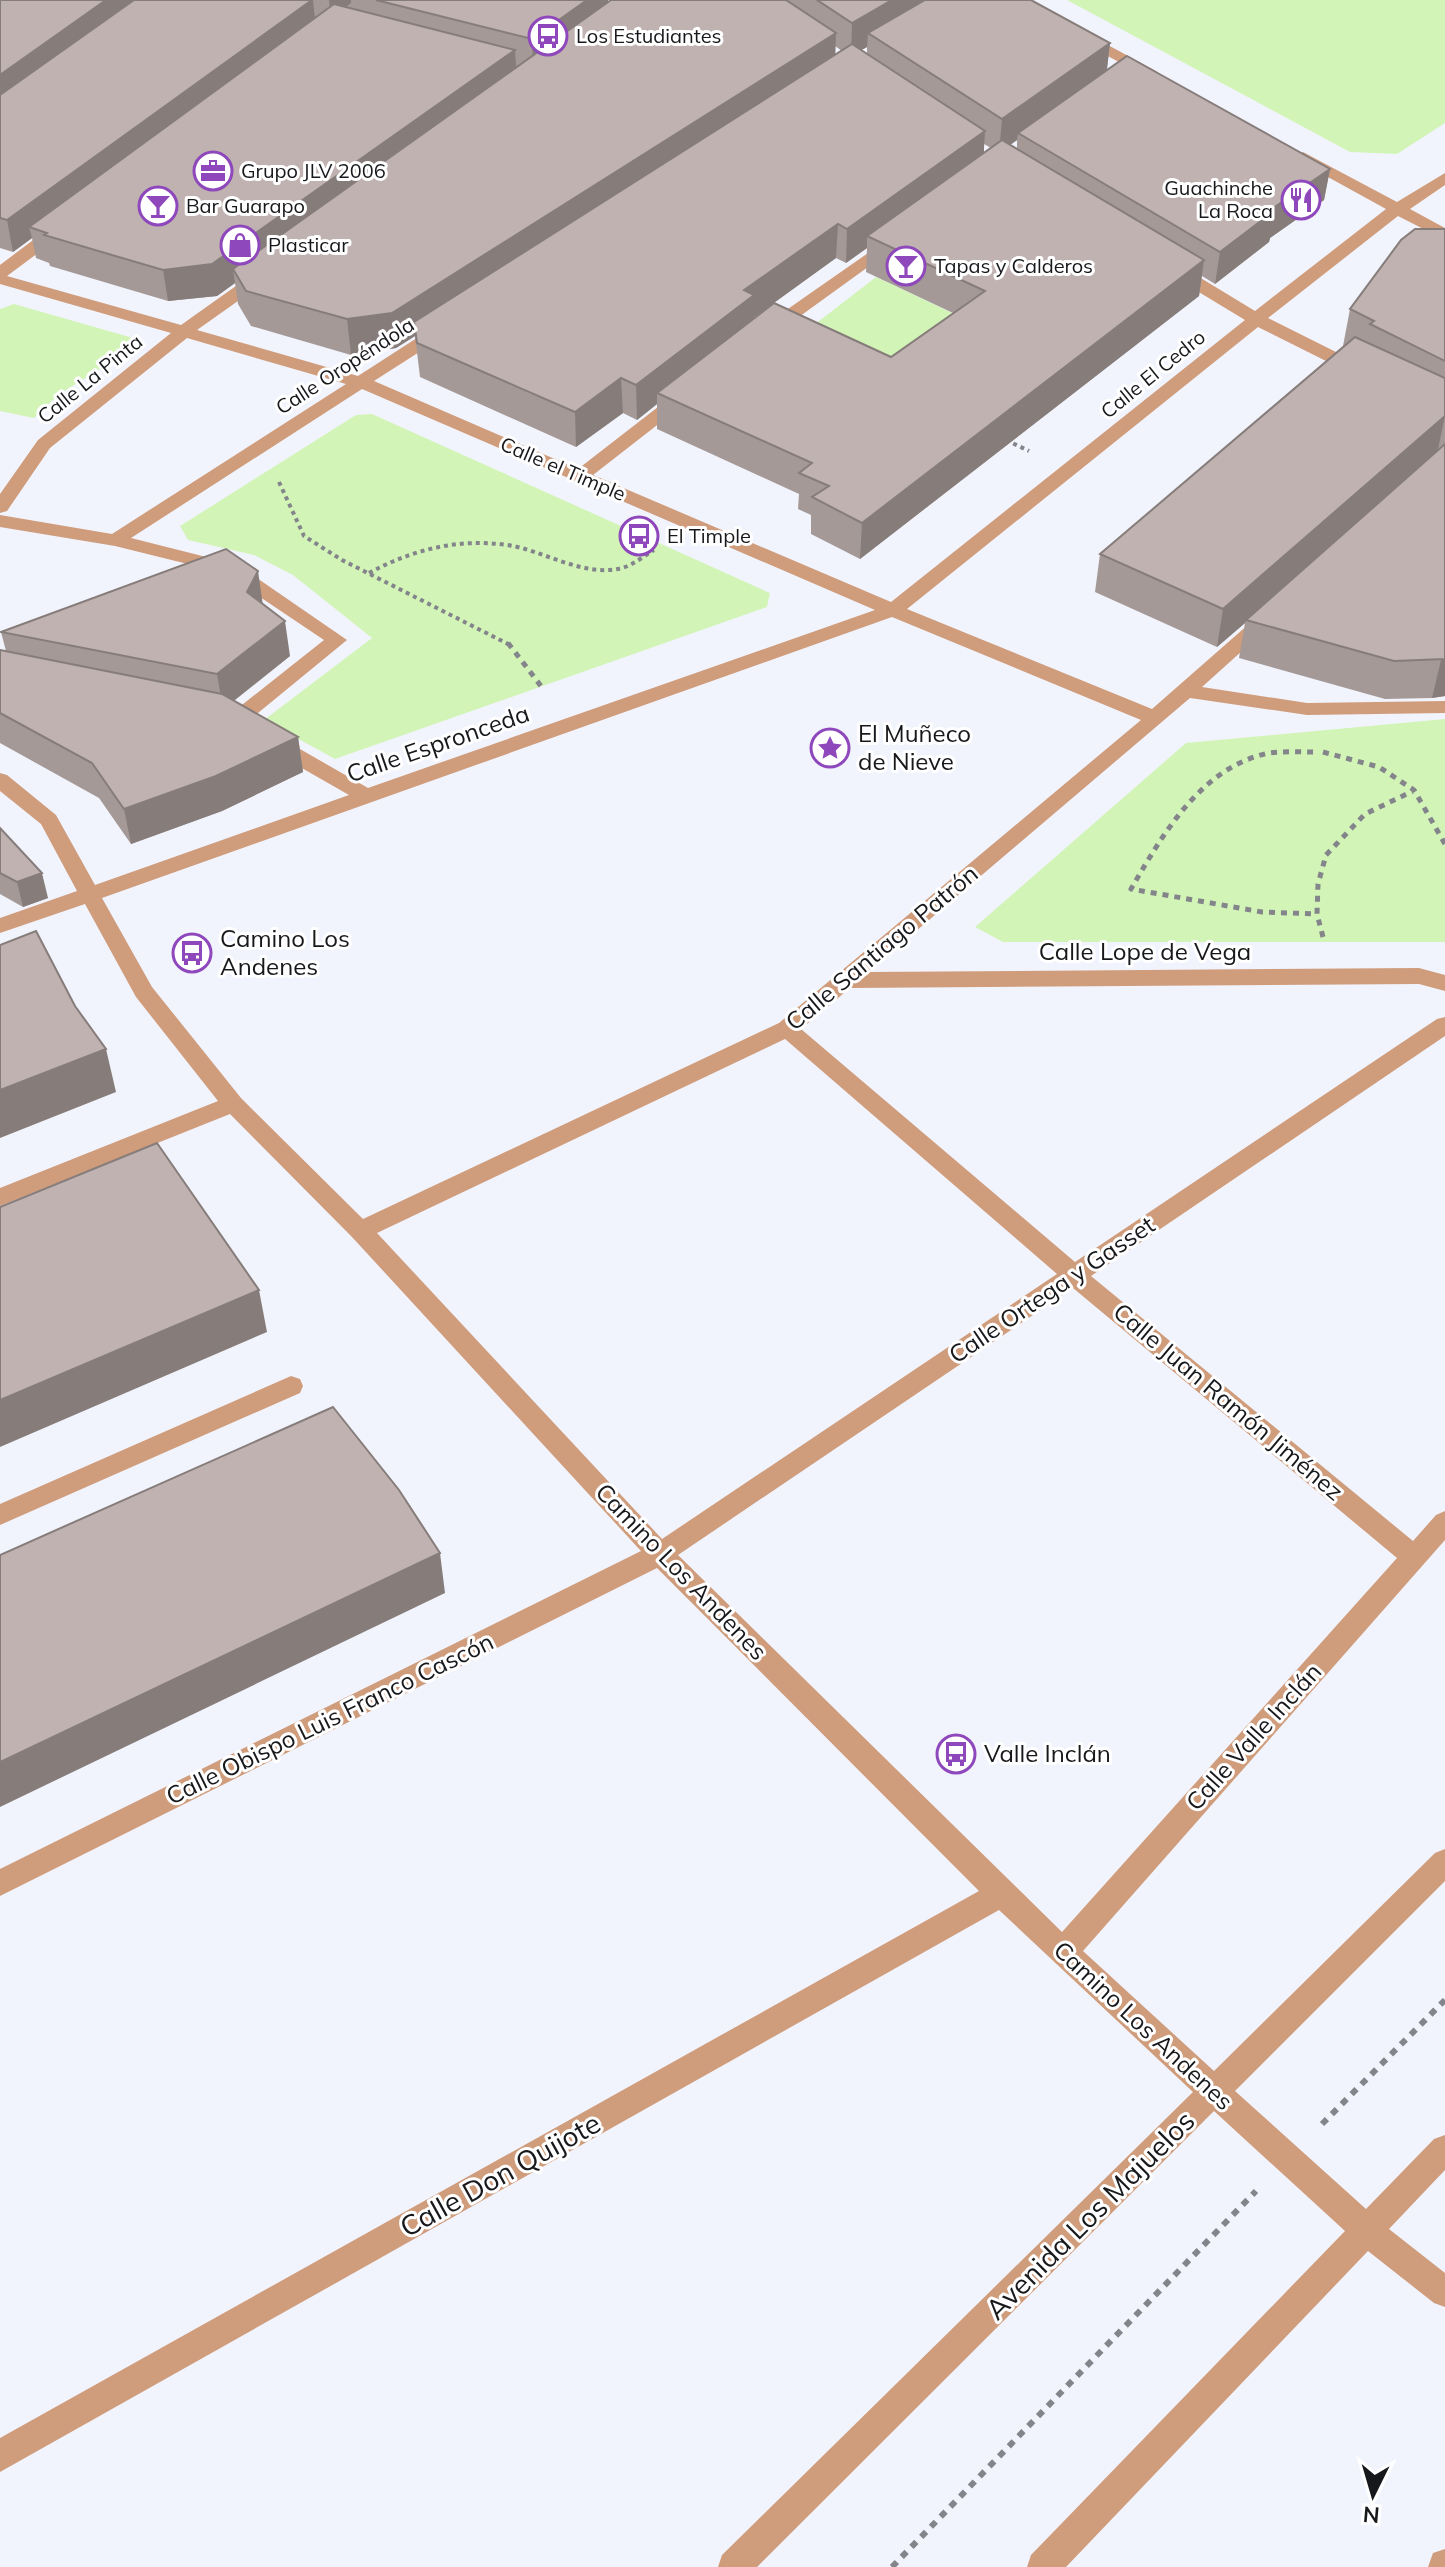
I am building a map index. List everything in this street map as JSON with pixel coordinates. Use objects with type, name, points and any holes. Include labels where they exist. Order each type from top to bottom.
[{"type":"street","points":[[1070,29],[1130,71],[1164,81]]},
{"type":"street","points":[[1289,149],[1445,235]]},
{"type":"street","name":"Calle El Cedro","points":[[893,610],[1374,225],[1445,178]]},
{"type":"street","points":[[0,276],[75,218]]},
{"type":"street","points":[[756,340],[909,229]]},
{"type":"street","points":[[1161,262],[1256,319],[1378,379]]},
{"type":"street","name":"Calle La Pinta","points":[[0,507],[44,444],[186,330],[277,265]]},
{"type":"street","name":"Calle el Timple","points":[[0,276],[360,382],[893,610],[1155,718]]},
{"type":"street","name":"Calle Oropéndola","points":[[115,540],[453,322]]},
{"type":"street","points":[[580,476],[693,388]]},
{"type":"street","points":[[0,521],[115,540],[231,569],[337,640],[227,719],[366,796]]},
{"type":"street","name":"Calle Santiago Patrón","points":[[360,1231],[787,1029],[1155,718],[1280,607]]},
{"type":"street","name":"Calle Espronceda","points":[[0,926],[893,610]]},
{"type":"street","points":[[1185,691],[1307,709],[1445,707]]},
{"type":"street","name":"Camino Los Andenes","points":[[0,780],[49,820],[144,992],[233,1104],[360,1231],[660,1554],[1001,1894],[1287,2159],[1369,2232],[1445,2292]]},
{"type":"street","name":"Calle Lope de Vega","points":[[845,980],[1419,976],[1445,983]]},
{"type":"street","name":"Calle Ortega y Gasset","points":[[660,1554],[1445,1025]]},
{"type":"street","name":"Calle Juan Ramón Jiménez","points":[[787,1029],[1074,1275],[1414,1557]]},
{"type":"street","points":[[0,1197],[233,1104]]},
{"type":"street","points":[[0,1515],[291,1386]]},
{"type":"street","name":"Calle Valle Inclán","points":[[1064,1951],[1445,1522]]},
{"type":"street","name":"Calle Obispo Luis Franco Cascón","points":[[0,1883],[660,1554]]},
{"type":"street","name":"Avenida Los Majuelos","points":[[734,2567],[1445,1862]]},
{"type":"street","name":"Calle Don Quijote","points":[[0,2456],[1001,1894]]},
{"type":"street","points":[[1043,2567],[1369,2232],[1445,2149]]},
{"type":"path","points":[[998,436],[1069,469]]},
{"type":"path","points":[[248,454],[271,469],[304,536],[369,573],[508,642],[541,687],[575,723]]},
{"type":"path","points":[[369,573],[398,556],[428,547],[472,541],[526,549],[584,568],[620,570],[691,524]]},
{"type":"path","points":[[1317,914],[1262,912],[1131,889],[1170,821],[1211,780],[1265,754],[1326,752],[1379,767],[1414,790],[1445,844]]},
{"type":"path","points":[[1335,977],[1317,914],[1318,884],[1326,855],[1365,814],[1414,790]]},
{"type":"path","points":[[892,2567],[1445,2000]]},
{"type":"green space","points":[[1067,0],[1445,0],[1445,123],[1397,154],[1350,152]]},
{"type":"green space","points":[[876,277],[982,327],[905,383],[801,335]]},
{"type":"green space","points":[[14,304],[133,338],[132,349],[58,395],[34,418],[0,411],[0,309]]},
{"type":"green space","points":[[372,414],[770,593],[767,607],[335,759],[264,720],[372,638],[293,575],[254,555],[188,540],[180,526],[356,415]]},
{"type":"green space","points":[[1445,719],[1445,942],[1003,942],[975,927],[1186,743]]},
{"type":"building","points":[[0,0],[106,0],[0,75]]},
{"type":"building","points":[[134,0],[312,0],[7,220],[0,218],[0,95]]},
{"type":"building","points":[[376,0],[587,0],[532,39]]},
{"type":"building","points":[[611,0],[786,0],[836,33],[392,313],[347,319],[246,291],[233,269]]},
{"type":"building","points":[[817,0],[892,0],[852,23]]},
{"type":"building","points":[[925,0],[1031,0],[1110,43],[1002,119],[868,33]]},
{"type":"building","points":[[334,4],[515,50],[212,264],[163,270],[44,235],[47,233],[29,227]]},
{"type":"building","points":[[852,44],[985,131],[847,229],[838,224],[744,290],[754,295],[636,385],[621,378],[575,412],[417,343],[414,322]]},
{"type":"building","points":[[1127,56],[1330,169],[1272,209],[1274,211],[1220,252],[1018,133]]},
{"type":"building","points":[[1002,140],[1204,260],[862,523],[812,497],[829,486],[799,473],[812,463],[657,393],[774,303],[891,357],[985,291],[867,236]]},
{"type":"building","points":[[1415,229],[1445,229],[1445,361],[1370,324],[1374,321],[1350,309],[1401,240]]},
{"type":"building","points":[[1355,337],[1445,378],[1445,416],[1223,609],[1100,554]]},
{"type":"building","points":[[1445,444],[1445,659],[1394,661],[1246,620]]},
{"type":"building","points":[[226,549],[258,571],[247,592],[285,621],[217,674],[1,632]]},
{"type":"building","points":[[0,650],[222,694],[298,737],[216,776],[124,809],[92,763],[0,713]]},
{"type":"building","points":[[0,828],[42,873],[17,882],[0,873]]},
{"type":"building","points":[[36,931],[75,1006],[106,1049],[0,1090],[0,945]]},
{"type":"building","points":[[157,1143],[259,1290],[0,1400],[0,1207]]},
{"type":"building","points":[[333,1407],[399,1490],[440,1553],[0,1762],[0,1555]]},
{"type":"place","name":"Los Estudiantes","points":[[548,36]]},
{"type":"place","name":"Grupo JLV 2006","points":[[213,171]]},
{"type":"place","name":"Guachinche La Roca","points":[[1301,200]]},
{"type":"place","name":"Bar Guarapo","points":[[158,206]]},
{"type":"place","name":"Plasticar","points":[[240,245]]},
{"type":"place","name":"Tapas y Calderos","points":[[906,266]]},
{"type":"place","name":"El Timple","points":[[639,536]]},
{"type":"place","name":"El Muñeco de Nieve","points":[[830,748]]},
{"type":"place","name":"Camino Los Andenes","points":[[192,953]]},
{"type":"place","name":"Valle Inclán","points":[[956,1754]]}]
